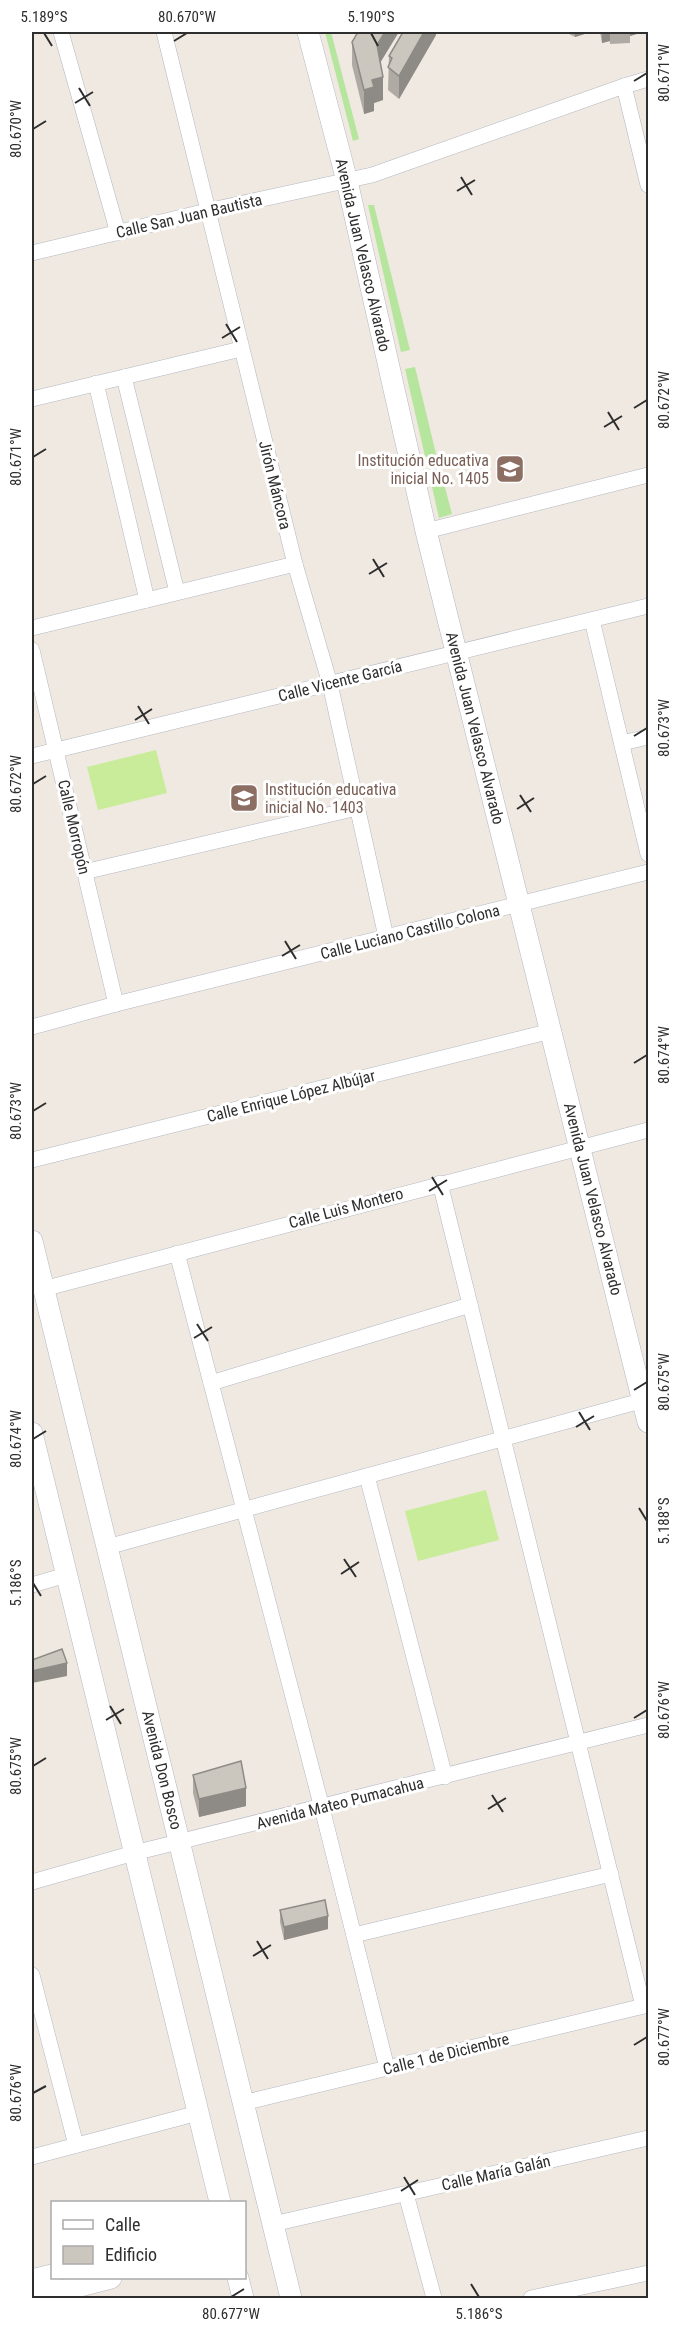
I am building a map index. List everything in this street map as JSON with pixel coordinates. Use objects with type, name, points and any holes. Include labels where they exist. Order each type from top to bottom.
[{"type":"street","points":[[61,32],[118,233]]},
{"type":"street","name":"Jirón Máncora","points":[[164,32],[295,564],[330,684],[386,938]]},
{"type":"street","name":"Avenida Juan Velasco Alvarado","points":[[308,32],[347,181],[426,531],[579,1146],[646,1400],[648,1422]]},
{"type":"street","name":"Calle San Juan Bautista","points":[[32,253],[207,211],[372,175],[624,86],[648,80]]},
{"type":"street","points":[[624,86],[648,184]]},
{"type":"street","points":[[32,399],[241,349]]},
{"type":"street","points":[[124,377],[177,592]]},
{"type":"street","points":[[96,383],[147,600]]},
{"type":"street","points":[[426,531],[648,475]]},
{"type":"street","points":[[32,628],[295,564]]},
{"type":"street","name":"Calle Vicente García","points":[[32,756],[648,606]]},
{"type":"street","points":[[592,620],[648,854]]},
{"type":"street","name":"Calle Morropón","points":[[32,650],[116,1004]]},
{"type":"street","points":[[622,743],[648,737]]},
{"type":"street","points":[[84,872],[357,808]]},
{"type":"street","name":"Calle Luciano Castillo Colona","points":[[32,1027],[116,1004],[648,872]]},
{"type":"street","name":"Calle Enrique López Albújar","points":[[32,1160],[551,1031]]},
{"type":"street","name":"Calle Luis Montero","points":[[43,1289],[579,1146],[648,1130]]},
{"type":"street","points":[[440,1183],[611,1874],[646,2006]]},
{"type":"street","name":"Avenida Don Bosco","points":[[32,1241],[291,2298]]},
{"type":"street","points":[[177,1253],[322,1808],[387,2068]]},
{"type":"street","points":[[211,1383],[470,1305]]},
{"type":"street","points":[[107,1546],[646,1400]]},
{"type":"street","points":[[32,1434],[220,2201]]},
{"type":"street","points":[[367,1476],[445,1777]]},
{"type":"street","points":[[32,1585],[66,1575]]},
{"type":"street","name":"Avenida Mateo Pumacahua","points":[[32,1882],[134,1853],[180,1844],[648,1725]]},
{"type":"street","points":[[354,1935],[611,1874]]},
{"type":"street","points":[[32,1975],[36,2012],[75,2145]]},
{"type":"street","name":"Calle 1 de Diciembre","points":[[243,2103],[646,2006]]},
{"type":"street","points":[[32,2157],[198,2113]]},
{"type":"street","name":"Calle María Galán","points":[[273,2224],[648,2138]]},
{"type":"street","points":[[406,2194],[434,2298]]},
{"type":"street","points":[[531,2298],[648,2273]]},
{"type":"street","points":[[32,2280],[51,2275]]},
{"type":"street","points":[[33,2298],[104,2279]]},
{"type":"street","points":[[238,2279],[243,2298]]},
{"type":"green space","points":[[325,32],[331,32],[359,139],[353,141]]},
{"type":"green space","points":[[368,205],[374,205],[410,350],[401,352]]},
{"type":"green space","points":[[415,367],[438,462],[427,465],[405,369]]},
{"type":"green space","points":[[442,476],[452,514],[439,518],[430,478]]},
{"type":"green space","points":[[156,750],[167,793],[98,810],[87,767]]},
{"type":"green space","points":[[486,1490],[499,1540],[418,1561],[405,1511]]},
{"type":"building","points":[[358,32],[385,32],[377,45],[383,77],[372,80],[374,87],[364,90],[352,42]]},
{"type":"building","points":[[403,32],[424,32],[399,76],[388,67],[392,58],[389,56]]},
{"type":"building","points":[[62,1649],[67,1663],[32,1671],[32,1660]]},
{"type":"building","points":[[241,1761],[246,1788],[199,1799],[193,1775]]},
{"type":"building","points":[[325,1900],[328,1916],[284,1927],[280,1910]]},
{"type":"place","name":"Institución educativa inicial No. 1405","points":[[510,469]]},
{"type":"place","name":"Institución educativa inicial No. 1403","points":[[244,798]]}]
